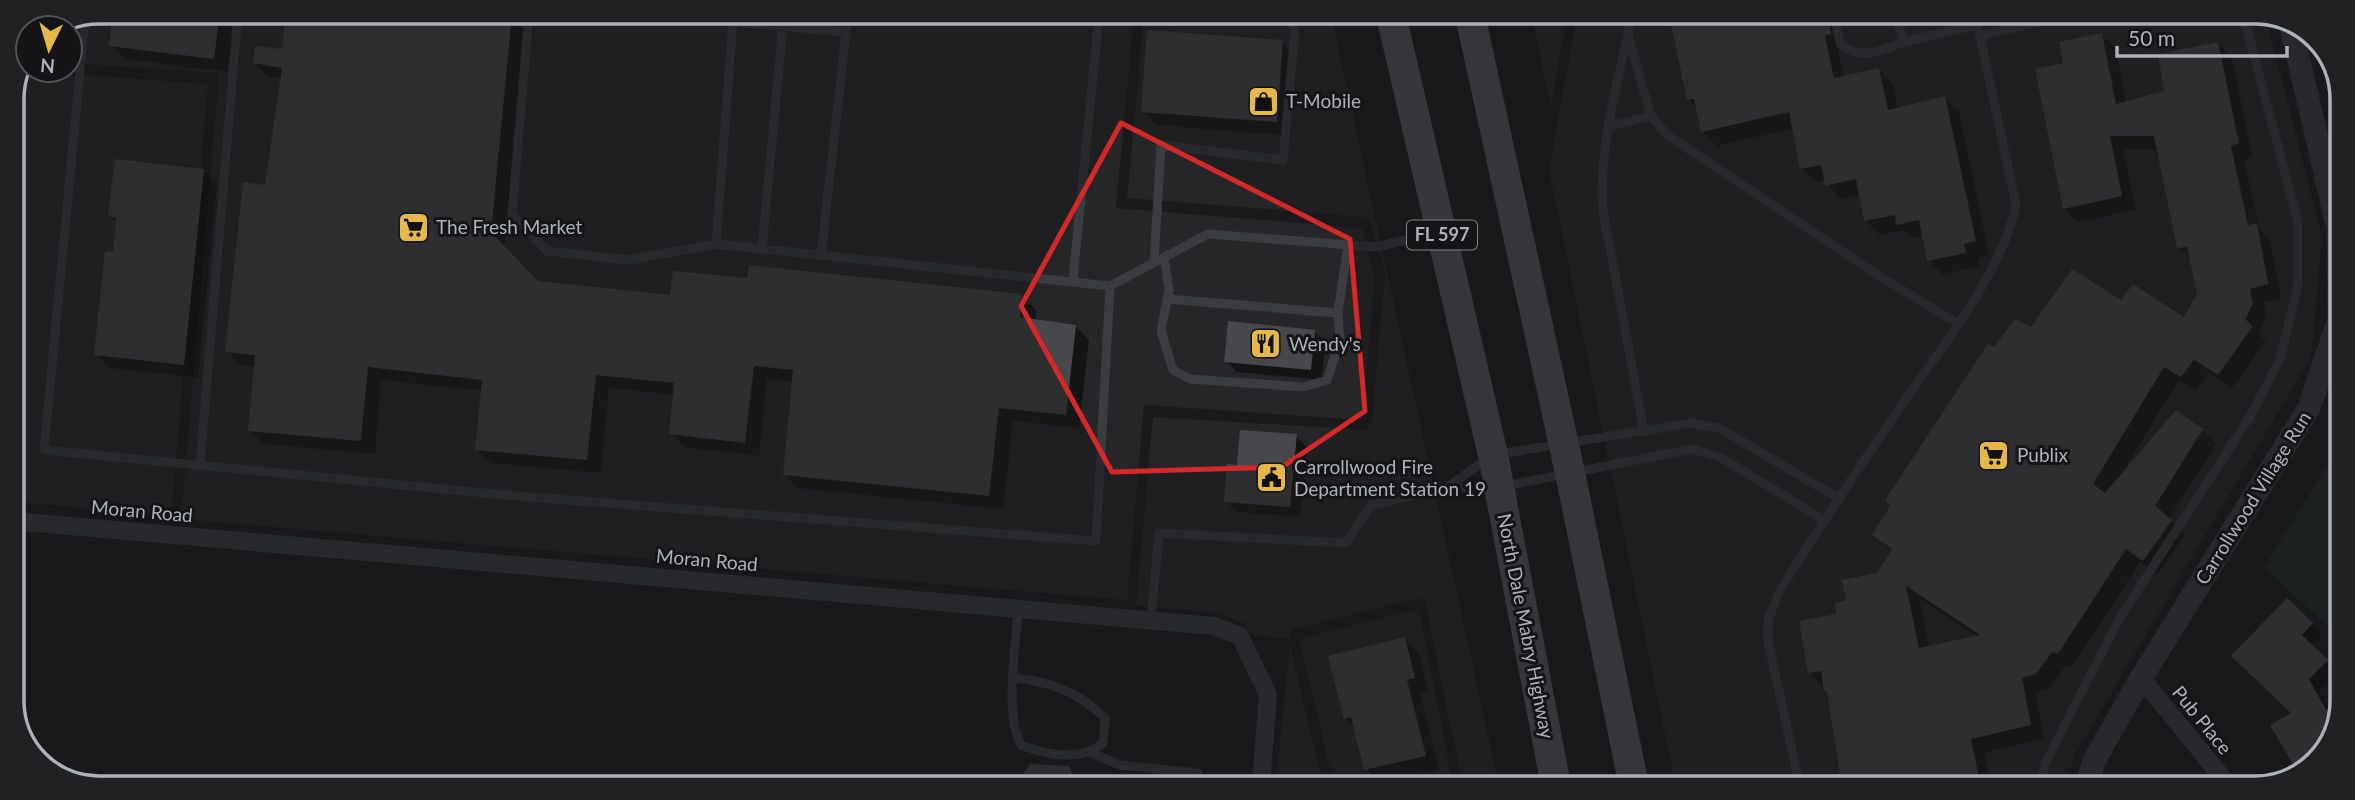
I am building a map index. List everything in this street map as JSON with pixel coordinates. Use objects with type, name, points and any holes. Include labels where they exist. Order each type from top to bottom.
[{"type":"main road","name":"North Dale Mabry Highway","points":[[1393,24],[1500,487],[1554,776]]},
{"type":"main road","points":[[1472,24],[1570,473],[1632,776]]},
{"type":"street","name":"Carrollwood Village Run","points":[[2297,38],[2330,151]]},
{"type":"street","name":"Carrollwood Village Run","points":[[2089,776],[2094,761],[2141,678],[2309,408],[2330,346]]},
{"type":"street","name":"Moran Road","points":[[25,521],[1214,626],[1240,636],[1268,695],[1262,776]]},
{"type":"street","name":"Pub Place","points":[[2141,678],[2221,776]]},
{"type":"lane","points":[[200,464],[237,24]]},
{"type":"lane","points":[[528,24],[512,214],[547,251],[629,260],[716,244],[1073,279],[1110,286],[1208,234],[1376,247],[1442,232]]},
{"type":"lane","points":[[716,244],[733,24]]},
{"type":"lane","points":[[770,24],[846,32]]},
{"type":"lane","points":[[821,255],[847,24]]},
{"type":"lane","points":[[1073,279],[1098,24]]},
{"type":"lane","points":[[1154,262],[1161,145],[1283,160],[1295,30],[1292,24]]},
{"type":"lane","points":[[1630,24],[1602,177],[1602,218],[1609,242],[1644,432]]},
{"type":"lane","points":[[1836,24],[1841,45],[1851,51],[1872,54],[1966,24]]},
{"type":"lane","points":[[1898,24],[1904,42]]},
{"type":"lane","points":[[1798,776],[1768,641],[1768,620],[1780,590],[1994,265],[2012,226],[2016,205],[1977,24]]},
{"type":"lane","points":[[1980,36],[2020,24]]},
{"type":"lane","points":[[2042,776],[2045,764],[2119,619],[2249,418],[2280,359],[2298,284],[2298,223],[2244,24]]},
{"type":"lane","points":[[84,26],[44,450],[529,497],[1096,541],[1110,286]]},
{"type":"lane","points":[[762,249],[783,26]]},
{"type":"lane","points":[[1628,35],[1651,116],[1667,135],[1689,152],[1957,323]]},
{"type":"lane","points":[[1610,126],[1651,116]]},
{"type":"lane","points":[[1164,257],[1169,290],[1161,331],[1173,370],[1190,379],[1303,387],[1327,380],[1340,341],[1338,313],[1348,245]]},
{"type":"lane","points":[[1167,299],[1338,313]]},
{"type":"lane","points":[[1446,488],[1493,455],[1691,423],[1719,428],[1840,499]]},
{"type":"lane","points":[[1152,620],[1159,533],[1346,543],[1371,505],[1446,488],[1500,487],[1692,449],[1720,457],[1824,520]]},
{"type":"lane","points":[[1018,608],[1012,727],[1021,745],[1059,754],[1091,753],[1119,765],[1198,773],[1198,776]]},
{"type":"lane","points":[[1015,678],[1037,680],[1083,697],[1105,718],[1103,743],[1091,753]]},
{"type":"highlighted area","points":[[1121,123],[1350,239],[1365,411],[1282,467],[1112,472],[1021,306]]},
{"type":"shaded area","points":[[100,24],[1133,24],[1116,208],[1362,228],[1375,276],[1362,420],[1144,405],[1127,600],[181,519],[219,73],[84,64],[84,26]]},
{"type":"shaded area","points":[[1143,24],[1333,24],[1497,776],[1461,776],[1425,601],[1417,598],[1297,628],[1291,631],[1289,639],[1253,635],[1244,623],[1218,613],[1136,605],[1153,417],[1367,430],[1372,421],[1385,272],[1371,224],[1365,217],[1127,198]]},
{"type":"shaded area","points":[[1533,24],[1565,24],[1551,106]]},
{"type":"shaded area","points":[[1575,24],[2268,26],[2322,238],[2311,357],[2075,754],[2068,776],[1674,776],[1549,170]]},
{"type":"shaded area","points":[[84,75],[208,84],[171,518],[25,502],[24,100],[26,84],[84,84]]},
{"type":"shaded area","points":[[2330,461],[2330,629],[2264,567]]},
{"type":"shaded area","points":[[1419,609],[1451,776],[1332,776],[1299,639]]},
{"type":"shaded area","points":[[1290,647],[1322,776],[1276,776]]},
{"type":"building","points":[[112,24],[218,24],[214,59],[109,46]]},
{"type":"building","points":[[285,24],[511,24],[491,232],[538,281],[670,295],[673,271],[747,278],[749,265],[1022,294],[1020,317],[1076,325],[1066,415],[999,408],[989,496],[783,475],[793,370],[754,366],[745,443],[669,434],[674,383],[596,375],[587,460],[475,450],[482,380],[368,367],[361,441],[248,431],[255,355],[225,352],[243,182],[265,185],[282,68],[253,63],[255,46],[282,49]]},
{"type":"building","points":[[1671,24],[1829,24],[1831,34],[1825,36],[1834,78],[1879,68],[1888,110],[1945,96],[1976,241],[1964,244],[1966,253],[1927,261],[1919,220],[1896,225],[1895,215],[1864,221],[1856,179],[1825,186],[1821,165],[1800,169],[1789,112],[1701,132],[1694,99],[1687,100]]},
{"type":"building","points":[[1147,30],[1283,40],[1277,122],[1141,112]]},
{"type":"building","points":[[2102,33],[2116,104],[2164,91],[2158,54],[2218,42],[2239,143],[2231,146],[2248,225],[2257,223],[2268,284],[2250,289],[2253,304],[2245,319],[2253,326],[2218,375],[2194,360],[2181,377],[2164,367],[2093,484],[2105,493],[2176,410],[2203,429],[2155,506],[2172,520],[2143,561],[2126,549],[2058,654],[2052,652],[2036,674],[2022,678],[2031,725],[1971,739],[1979,776],[1840,776],[1827,691],[1824,691],[1821,671],[1808,673],[1799,621],[1836,614],[1835,603],[1846,600],[1842,580],[1877,573],[1892,549],[1872,535],[1890,506],[1885,500],[1988,344],[1994,347],[2015,319],[2031,327],[2072,269],[2121,300],[2133,284],[2184,317],[2197,294],[2187,247],[2177,248],[2154,136],[2110,136],[2122,196],[2063,209],[2035,69],[2063,63],[2059,42]],"holes":[[[1906,586],[1980,635],[1919,648]]]},
{"type":"building","points":[[115,159],[204,169],[184,365],[94,355],[105,252],[113,252],[116,218],[108,216]]},
{"type":"building","points":[[1228,321],[1315,330],[1311,370],[1224,362]]},
{"type":"building","points":[[1240,430],[1297,434],[1290,507],[1224,502],[1227,464],[1237,465]]},
{"type":"building","points":[[2287,598],[2313,623],[2302,635],[2328,660],[2309,679],[2327,711],[2330,710],[2327,725],[2318,742],[2293,765],[2270,725],[2291,713],[2231,656]]},
{"type":"building","points":[[1405,637],[1415,678],[1407,680],[1426,756],[1364,770],[1351,717],[1344,719],[1328,656]]},
{"type":"building","points":[[1030,764],[1069,766],[1074,776],[1021,776]]},
{"type":"place","name":"T-Mobile","points":[[1263,101]]},
{"type":"place","name":"The Fresh Market","points":[[413,227]]},
{"type":"place","name":"Wendy's","points":[[1266,344]]},
{"type":"place","name":"Publix","points":[[1994,455]]},
{"type":"place","name":"Carrollwood Fire Department Station 19","points":[[1271,478]]}]
